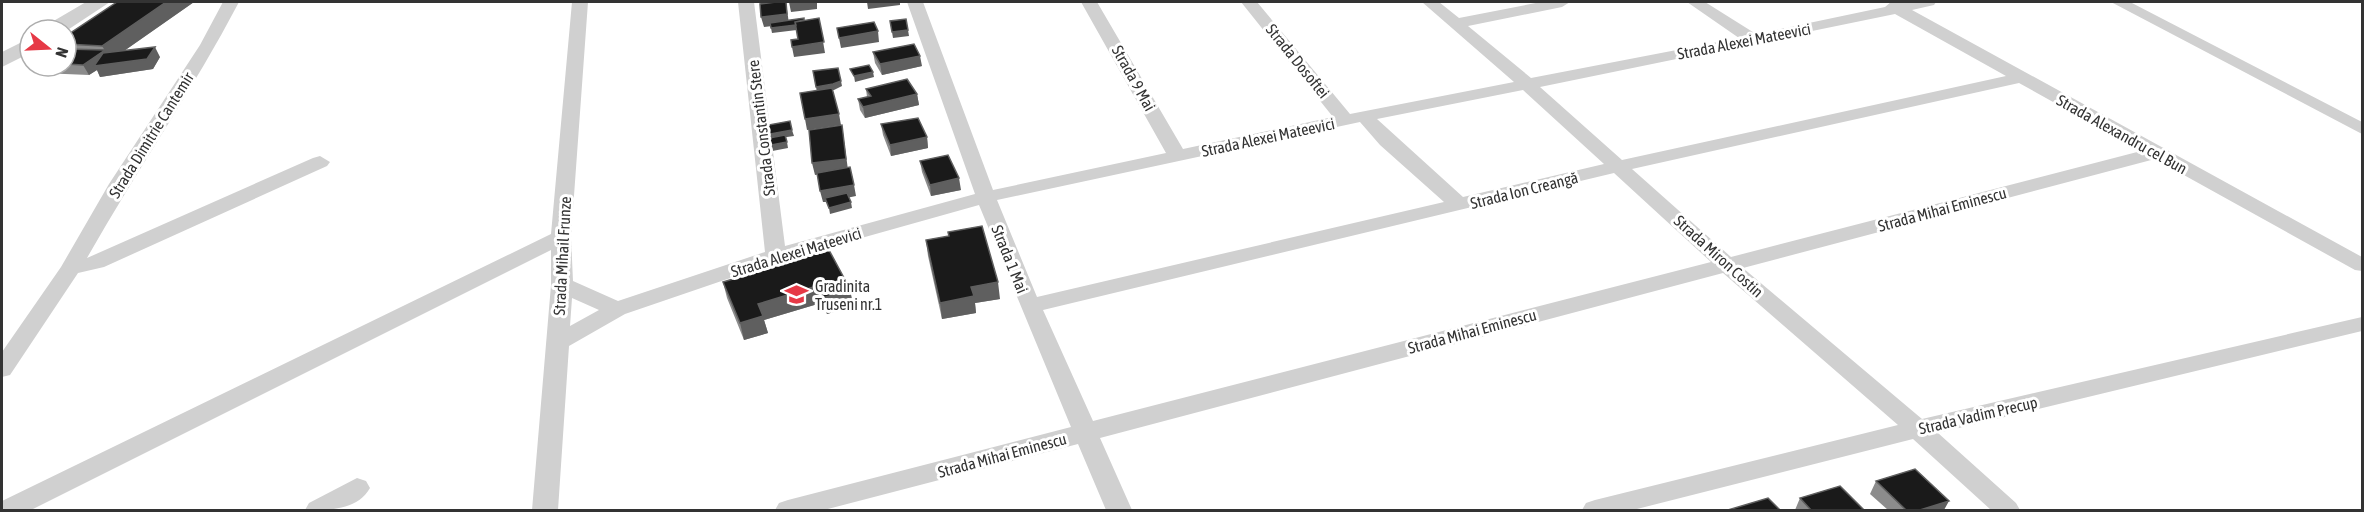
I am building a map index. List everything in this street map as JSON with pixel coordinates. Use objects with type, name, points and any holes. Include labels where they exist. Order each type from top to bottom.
[{"type":"street","points":[[73,18],[100,2]]},
{"type":"street","name":"Strada Dimitrie Cantemir","points":[[2,369],[71,268],[119,184],[208,45],[231,2]]},
{"type":"street","name":"Strada Mihail Frunze","points":[[545,510],[562,285],[561,237],[580,2]]},
{"type":"street","name":"Strada Constantin Stere","points":[[746,2],[776,255]]},
{"type":"street","name":"Strada 1 Mai","points":[[915,2],[986,197],[1030,306],[1087,432],[1119,510]]},
{"type":"street","name":"Strada 9 Mai","points":[[1089,2],[1177,156]]},
{"type":"street","name":"Strada Dosoftei","points":[[1249,2],[1355,118],[1387,141],[1460,205]]},
{"type":"street","name":"Strada Miron Costin","points":[[1430,2],[1527,84],[1727,265],[1918,429],[2007,510]]},
{"type":"street","points":[[1455,24],[1562,2]]},
{"type":"street","points":[[1695,2],[1753,40]]},
{"type":"street","name":"Strada Alexei Mateevici","points":[[557,343],[616,309],[776,255],[986,197],[1355,118],[1753,40],[1891,6],[1928,2]]},
{"type":"street","points":[[2119,2],[2362,129]]},
{"type":"street","name":"Strada Alexandru cel Bun","points":[[1891,6],[2362,265]]},
{"type":"street","points":[[2,61],[18,51]]},
{"type":"street","name":"Strada Ion Creangă","points":[[1030,306],[1620,166],[2020,78]]},
{"type":"street","name":"Strada Mihai Eminescu","points":[[788,510],[2156,153]]},
{"type":"street","points":[[71,268],[97,262],[320,162]]},
{"type":"street","points":[[8,510],[561,237]]},
{"type":"street","points":[[562,285],[616,309]]},
{"type":"street","name":"Strada Vadim Precup","points":[[1595,510],[1918,429],[2362,324]]},
{"type":"street","points":[[318,510],[357,488]]},
{"type":"building","points":[[117,2],[166,2],[102,46],[78,45],[78,28]]},
{"type":"building","points":[[786,2],[787,14],[761,17],[760,4]]},
{"type":"building","points":[[804,18],[804,20],[795,22],[796,25],[771,28],[770,23]]},
{"type":"building","points":[[819,18],[824,42],[792,47],[791,40],[798,39],[795,22]]},
{"type":"building","points":[[906,19],[908,30],[892,32],[890,21]]},
{"type":"building","points":[[874,22],[878,31],[839,38],[837,28]]},
{"type":"building","points":[[914,44],[920,56],[880,64],[873,52]]},
{"type":"building","points":[[155,47],[147,59],[94,66],[103,53]]},
{"type":"building","points":[[78,49],[105,50],[83,65],[78,65]]},
{"type":"building","points":[[869,65],[873,72],[854,76],[850,69]]},
{"type":"building","points":[[838,68],[841,81],[816,87],[813,71]]},
{"type":"building","points":[[907,79],[917,94],[863,107],[858,99],[871,96],[866,89]]},
{"type":"building","points":[[832,88],[839,114],[805,119],[800,93]]},
{"type":"building","points":[[918,118],[927,137],[890,145],[881,124]]},
{"type":"building","points":[[790,121],[792,130],[765,135],[763,126]]},
{"type":"building","points":[[842,125],[846,159],[812,163],[809,130]]},
{"type":"building","points":[[785,135],[787,142],[766,146],[764,139]]},
{"type":"building","points":[[948,155],[959,178],[930,185],[920,161]]},
{"type":"building","points":[[850,167],[854,185],[820,191],[817,173]]},
{"type":"building","points":[[847,193],[851,202],[829,208],[825,198]]},
{"type":"building","points":[[982,226],[998,282],[971,287],[974,296],[940,303],[926,240],[949,236],[948,232]]},
{"type":"building","points":[[829,250],[850,289],[823,298],[817,286],[758,304],[763,316],[740,323],[723,282]]},
{"type":"building","points":[[1915,469],[1949,501],[1920,510],[1906,510],[1876,481]]},
{"type":"building","points":[[1840,486],[1864,510],[1811,510],[1800,498]]},
{"type":"building","points":[[1768,498],[1780,510],[1728,510]]},
{"type":"place","name":"Gradinita Truseni nr.1","points":[[797,295]]}]
